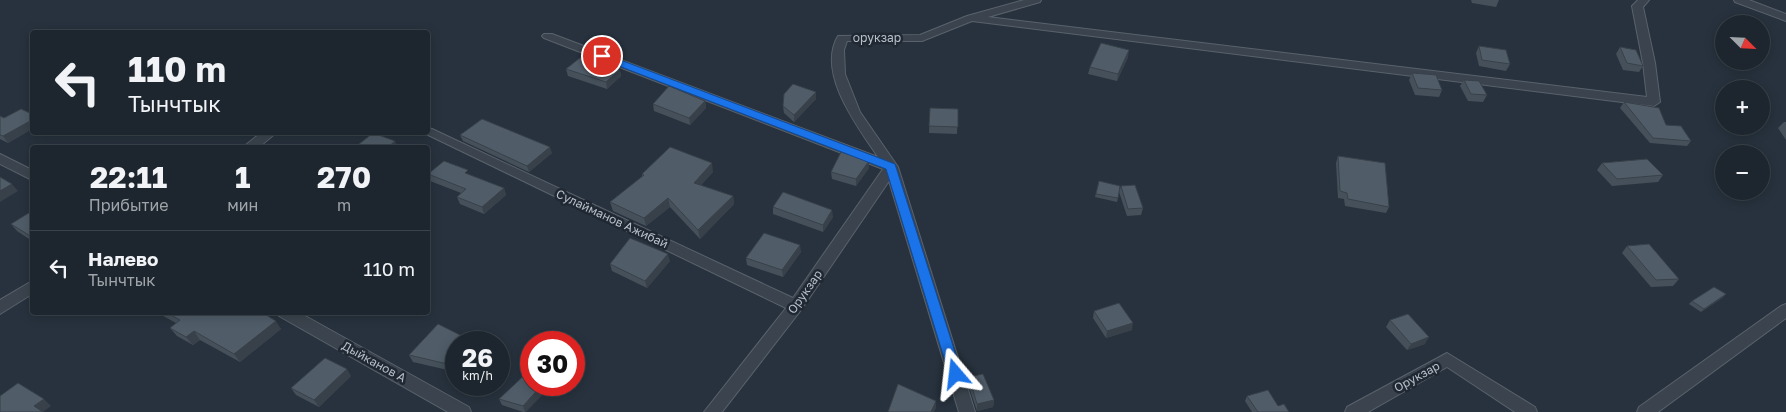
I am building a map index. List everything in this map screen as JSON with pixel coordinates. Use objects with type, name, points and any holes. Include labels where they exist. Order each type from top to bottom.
[{"type":"street","name":"орукзар","points":[[968,412],[891,167],[854,112],[839,74],[838,50],[842,38],[922,38],[971,18],[1036,0]]},
{"type":"street","points":[[971,18],[1654,102],[1649,63],[1637,6],[1644,0]]},
{"type":"street","points":[[1739,0],[1786,18]]},
{"type":"street","points":[[548,36],[891,167]]},
{"type":"street","name":"Сулайманов Ажибай","points":[[430,133],[796,306]]},
{"type":"street","points":[[252,145],[267,135]]},
{"type":"street","points":[[0,158],[30,175]]},
{"type":"street","name":"Орукзар","points":[[712,412],[796,306],[891,167]]},
{"type":"street","points":[[0,308],[30,288]]},
{"type":"street","points":[[1646,412],[1786,310]]},
{"type":"street","name":"Дыйканов А","points":[[289,315],[463,412]]},
{"type":"street","name":"Орукзар","points":[[1353,412],[1448,359],[1530,412]]},
{"type":"building","points":[[1101,43],[1129,50],[1118,74],[1090,67]]},
{"type":"building","points":[[1479,46],[1506,50],[1510,64],[1482,60]]},
{"type":"building","points":[[1620,47],[1636,50],[1643,66],[1627,63]]},
{"type":"building","points":[[581,57],[620,70],[606,82],[566,69]]},
{"type":"building","points":[[1412,73],[1436,75],[1442,90],[1418,88]]},
{"type":"building","points":[[1464,80],[1479,81],[1487,95],[1471,94]]},
{"type":"building","points":[[793,84],[816,92],[794,115],[783,106],[784,94]]},
{"type":"building","points":[[669,86],[705,101],[689,118],[653,104]]},
{"type":"building","points":[[1624,102],[1659,108],[1666,125],[1681,126],[1691,141],[1653,138]]},
{"type":"building","points":[[930,108],[958,109],[958,127],[929,126]]},
{"type":"building","points":[[21,109],[30,113],[30,121],[3,136],[0,135],[0,116],[4,118]]},
{"type":"building","points":[[482,119],[550,147],[527,166],[460,135]]},
{"type":"building","points":[[370,135],[378,135],[395,141],[390,145],[358,145]]},
{"type":"building","points":[[670,147],[712,163],[694,183],[733,196],[698,230],[668,198],[644,218],[610,202],[644,175],[642,174]]},
{"type":"building","points":[[841,152],[869,161],[856,179],[831,172]]},
{"type":"building","points":[[1338,156],[1385,163],[1389,207],[1348,199],[1347,193],[1340,191]]},
{"type":"building","points":[[1647,159],[1663,175],[1617,179],[1602,163]]},
{"type":"building","points":[[444,161],[468,170],[465,173],[504,188],[482,207],[457,197],[466,189],[430,175],[430,172]]},
{"type":"building","points":[[0,177],[12,184],[0,191]]},
{"type":"building","points":[[1099,181],[1120,186],[1118,198],[1096,194]]},
{"type":"building","points":[[1135,185],[1143,208],[1128,209],[1121,186]]},
{"type":"building","points":[[783,192],[832,210],[823,225],[773,207]]},
{"type":"building","points":[[30,212],[30,236],[11,224]]},
{"type":"building","points":[[764,233],[800,245],[782,270],[746,258]]},
{"type":"building","points":[[630,238],[668,254],[645,281],[610,264]]},
{"type":"building","points":[[1649,244],[1679,279],[1656,280],[1627,246]]},
{"type":"building","points":[[1714,287],[1726,294],[1704,309],[1692,301]]},
{"type":"building","points":[[1119,303],[1133,323],[1107,331],[1094,311]]},
{"type":"building","points":[[1408,314],[1429,337],[1411,344],[1390,320]]},
{"type":"building","points":[[171,315],[266,315],[276,321],[234,354],[194,331],[186,337],[170,328],[180,320]]},
{"type":"building","points":[[438,324],[452,331],[445,331],[445,363],[409,355]]},
{"type":"building","points":[[325,358],[347,369],[314,400],[291,388]]},
{"type":"building","points":[[983,374],[994,400],[977,404],[969,377]]},
{"type":"building","points":[[520,379],[520,396],[532,396],[523,406],[499,399],[502,396],[510,396],[510,389]]},
{"type":"building","points":[[18,383],[44,399],[34,406],[43,412],[0,412],[0,396]]},
{"type":"building","points":[[898,384],[936,401],[931,412],[888,412]]},
{"type":"building","points":[[1268,390],[1278,406],[1284,404],[1289,412],[1258,412],[1247,396]]},
{"type":"route","points":[[602,56],[891,167],[956,374]]}]
